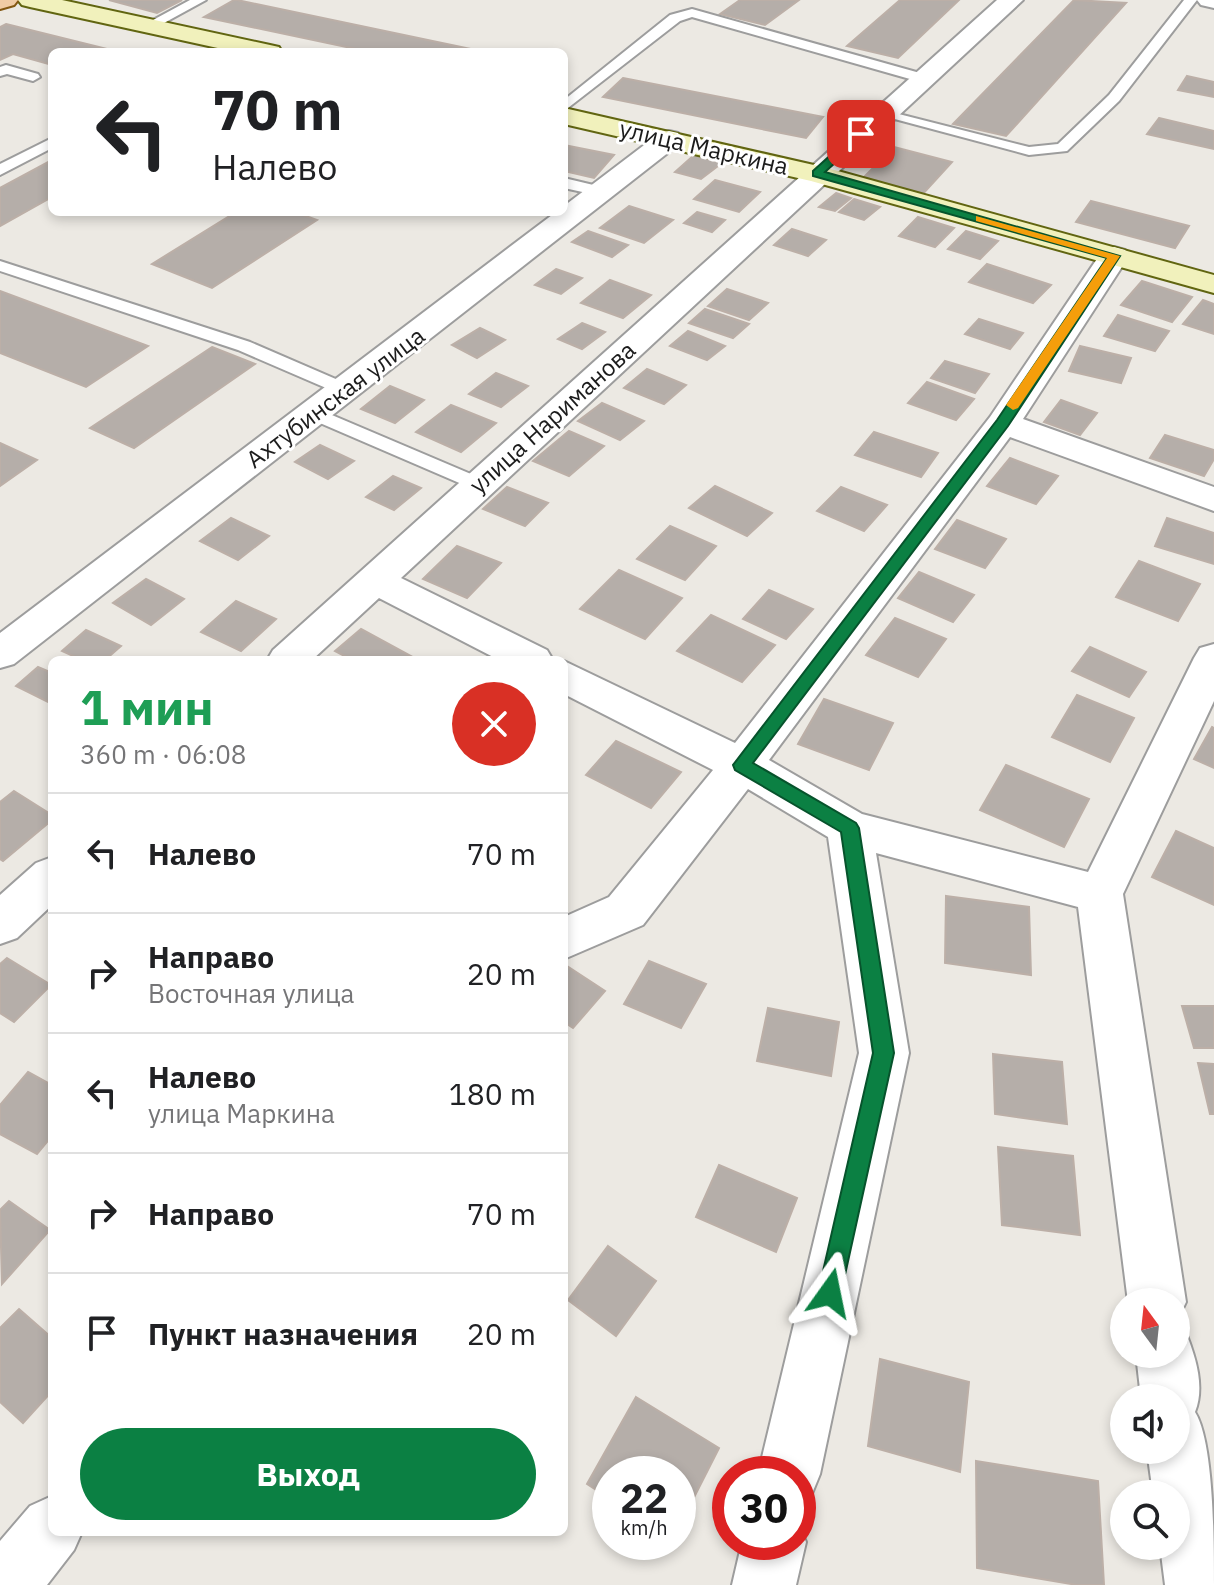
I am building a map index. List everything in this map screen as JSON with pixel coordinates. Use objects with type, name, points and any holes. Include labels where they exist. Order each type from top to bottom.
[{"type":"main road","points":[[0,2],[6,0]]},
{"type":"street","points":[[30,0],[251,48]]},
{"type":"street","name":"улица Нариманова","points":[[291,656],[1011,0]]},
{"type":"street","name":"улица Маркина","points":[[568,117],[817,174],[1214,284]]},
{"type":"street","name":"Ахтубинская улица","points":[[0,654],[669,139]]},
{"type":"street","points":[[568,937],[626,911],[742,765],[1003,423],[1114,256]]},
{"type":"street","points":[[1003,423],[1214,500]]},
{"type":"street","points":[[374,580],[525,656]]},
{"type":"street","points":[[1155,1288],[1100,894],[1214,658]]},
{"type":"street","points":[[568,678],[742,765],[849,828],[1100,894]]},
{"type":"street","points":[[793,1456],[884,1053],[849,828]]},
{"type":"street","points":[[0,924],[48,880]]},
{"type":"street","points":[[1180,1464],[1197,1585]]},
{"type":"street","points":[[6,1585],[48,1533]]},
{"type":"street","points":[[764,1585],[770,1560]]},
{"type":"lane","points":[[148,26],[200,0]]},
{"type":"lane","points":[[568,104],[675,18],[692,13],[710,0]]},
{"type":"lane","points":[[883,114],[1029,151],[1062,148],[1114,98],[1191,0]]},
{"type":"lane","points":[[692,13],[922,78]]},
{"type":"lane","points":[[0,72],[6,69],[33,77]]},
{"type":"lane","points":[[0,170],[48,144]]},
{"type":"lane","points":[[0,152],[27,155]]},
{"type":"lane","points":[[568,184],[601,191]]},
{"type":"lane","points":[[0,266],[244,346],[346,390]]},
{"type":"lane","points":[[313,413],[478,484]]},
{"type":"building","points":[[109,0],[182,0],[157,13]]},
{"type":"building","points":[[237,0],[466,48],[351,48],[204,17]]},
{"type":"building","points":[[740,0],[799,0],[765,25],[720,14]]},
{"type":"building","points":[[900,0],[959,0],[898,58],[847,46]]},
{"type":"building","points":[[1074,0],[1126,3],[1006,136],[953,124]]},
{"type":"building","points":[[6,24],[103,48],[48,48],[48,64],[13,54],[0,60],[0,27]]},
{"type":"building","points":[[1187,76],[1214,82],[1214,97],[1178,90]]},
{"type":"building","points":[[623,78],[823,117],[806,138],[603,97]]},
{"type":"building","points":[[1159,118],[1214,131],[1214,149],[1147,134]]},
{"type":"building","points":[[568,146],[614,155],[594,178],[568,172]]},
{"type":"building","points":[[894,147],[952,162],[922,195],[862,179]]},
{"type":"building","points":[[694,155],[722,163],[701,179],[675,172]]},
{"type":"building","points":[[48,162],[48,199],[0,226],[0,188]]},
{"type":"building","points":[[715,180],[760,192],[739,212],[694,199]]},
{"type":"building","points":[[836,193],[851,198],[835,211],[819,207]]},
{"type":"building","points":[[854,199],[880,207],[864,220],[839,212]]},
{"type":"building","points":[[1091,201],[1189,226],[1175,248],[1076,222]]},
{"type":"building","points":[[629,206],[673,220],[644,243],[600,228]]},
{"type":"building","points":[[697,212],[725,220],[712,232],[684,223]]},
{"type":"building","points":[[230,216],[306,216],[317,220],[212,288],[152,264]]},
{"type":"building","points":[[918,217],[954,228],[935,247],[899,236]]},
{"type":"building","points":[[792,229],[826,240],[808,256],[774,245]]},
{"type":"building","points":[[588,231],[628,245],[612,257],[572,242]]},
{"type":"building","points":[[966,231],[998,241],[980,259],[948,249]]},
{"type":"building","points":[[987,264],[1051,285],[1033,303],[969,282]]},
{"type":"building","points":[[556,269],[582,278],[561,294],[535,285]]},
{"type":"building","points":[[610,280],[651,295],[623,318],[581,303]]},
{"type":"building","points":[[1142,281],[1192,297],[1172,322],[1121,305]]},
{"type":"building","points":[[727,289],[768,303],[749,320],[708,306]]},
{"type":"building","points":[[0,291],[148,346],[86,387],[0,353]]},
{"type":"building","points":[[1203,300],[1214,304],[1214,334],[1183,324]]},
{"type":"building","points":[[705,309],[749,324],[733,338],[689,323]]},
{"type":"building","points":[[1118,315],[1169,331],[1155,351],[1104,336]]},
{"type":"building","points":[[979,319],[1023,333],[1010,349],[965,334]]},
{"type":"building","points":[[582,323],[605,332],[582,349],[558,339]]},
{"type":"building","points":[[480,328],[505,340],[477,358],[452,345]]},
{"type":"building","points":[[688,331],[725,346],[707,360],[670,346]]},
{"type":"building","points":[[1080,346],[1131,358],[1121,383],[1069,371]]},
{"type":"building","points":[[212,347],[255,364],[134,448],[90,428]]},
{"type":"building","points":[[945,361],[989,374],[975,393],[931,378]]},
{"type":"building","points":[[647,369],[686,385],[664,404],[624,388]]},
{"type":"building","points":[[496,373],[528,386],[501,407],[469,394]]},
{"type":"building","points":[[927,382],[974,399],[956,420],[908,403]]},
{"type":"building","points":[[390,386],[424,400],[395,423],[361,409]]},
{"type":"building","points":[[1061,400],[1097,413],[1080,435],[1044,422]]},
{"type":"building","points":[[602,403],[644,421],[620,440],[578,421]]},
{"type":"building","points":[[451,405],[496,423],[461,452],[416,432]]},
{"type":"building","points":[[569,431],[604,446],[569,476],[533,461]]},
{"type":"building","points":[[874,432],[938,453],[921,477],[855,455]]},
{"type":"building","points":[[1165,435],[1214,450],[1214,459],[1204,476],[1150,458]]},
{"type":"building","points":[[0,443],[37,460],[0,486]]},
{"type":"building","points":[[320,445],[354,461],[328,479],[295,462]]},
{"type":"building","points":[[1010,458],[1058,476],[1036,504],[987,486]]},
{"type":"building","points":[[393,476],[421,488],[394,510],[366,497]]},
{"type":"building","points":[[715,486],[772,513],[747,536],[689,508]]},
{"type":"building","points":[[507,487],[548,503],[525,526],[483,509]]},
{"type":"building","points":[[841,487],[887,505],[864,531],[817,511]]},
{"type":"building","points":[[231,518],[269,536],[238,560],[200,541]]},
{"type":"building","points":[[1167,518],[1214,533],[1214,564],[1155,546]]},
{"type":"building","points":[[957,520],[1006,539],[985,568],[935,549]]},
{"type":"building","points":[[670,526],[716,546],[685,580],[637,559]]},
{"type":"building","points":[[457,546],[501,563],[467,598],[423,579]]},
{"type":"building","points":[[1139,561],[1200,584],[1178,621],[1116,597]]},
{"type":"building","points":[[619,570],[682,598],[645,639],[580,609]]},
{"type":"building","points":[[919,572],[974,595],[953,622],[898,598]]},
{"type":"building","points":[[146,579],[184,599],[151,625],[113,603]]},
{"type":"building","points":[[769,590],[813,609],[786,639],[743,619]]},
{"type":"building","points":[[236,601],[276,619],[241,651],[201,632]]},
{"type":"building","points":[[711,615],[775,645],[742,682],[677,651]]},
{"type":"building","points":[[895,618],[946,639],[918,677],[866,655]]},
{"type":"building","points":[[361,629],[411,656],[344,656],[335,651]]},
{"type":"building","points":[[86,630],[121,646],[110,656],[73,656],[62,651]]},
{"type":"building","points":[[1090,647],[1146,672],[1129,697],[1072,671]]},
{"type":"building","points":[[38,667],[48,671],[48,702],[16,686]]},
{"type":"building","points":[[1077,695],[1134,718],[1110,762],[1052,737]]},
{"type":"building","points":[[824,699],[893,723],[869,770],[798,744]]},
{"type":"building","points":[[1214,728],[1214,768],[1194,759]]},
{"type":"building","points":[[616,741],[681,772],[651,808],[586,775]]},
{"type":"building","points":[[1006,765],[1089,799],[1064,847],[980,810]]},
{"type":"building","points":[[14,791],[48,812],[48,823],[3,861],[0,859],[0,802]]},
{"type":"building","points":[[1176,831],[1214,848],[1214,905],[1152,877]]},
{"type":"building","points":[[946,896],[1029,907],[1031,975],[945,963]]},
{"type":"building","points":[[7,958],[48,983],[48,988],[14,1022],[0,1013],[0,964]]},
{"type":"building","points":[[649,961],[706,984],[681,1028],[624,1004]]},
{"type":"building","points":[[568,967],[605,991],[573,1028],[568,1025]]},
{"type":"building","points":[[1182,1006],[1214,1006],[1214,1048],[1194,1048]]},
{"type":"building","points":[[768,1008],[839,1022],[831,1076],[757,1061]]},
{"type":"building","points":[[993,1054],[1062,1062],[1067,1124],[995,1114]]},
{"type":"building","points":[[1198,1063],[1214,1064],[1214,1114],[1210,1114]]},
{"type":"building","points":[[28,1072],[48,1083],[48,1141],[37,1154],[0,1134],[0,1105]]},
{"type":"building","points":[[998,1147],[1073,1156],[1080,1235],[1002,1225]]},
{"type":"building","points":[[719,1165],[797,1198],[776,1252],[696,1217]]},
{"type":"building","points":[[9,1201],[48,1229],[2,1284],[0,1210]]},
{"type":"building","points":[[608,1246],[656,1281],[616,1336],[568,1300]]},
{"type":"building","points":[[19,1309],[48,1334],[48,1395],[23,1423],[0,1402],[0,1328]]},
{"type":"building","points":[[880,1359],[969,1382],[960,1472],[868,1446]]},
{"type":"building","points":[[636,1397],[719,1448],[712,1456],[696,1493],[696,1456],[603,1456]]},
{"type":"building","points":[[976,1461],[1098,1481],[1104,1585],[1077,1585],[977,1568]]},
{"type":"slow traffic","points":[[980,219],[1114,256],[1013,405]]},
{"type":"route","points":[[830,1293],[884,1053],[849,828],[742,765],[1003,423],[1114,256],[817,174],[861,134]]}]
